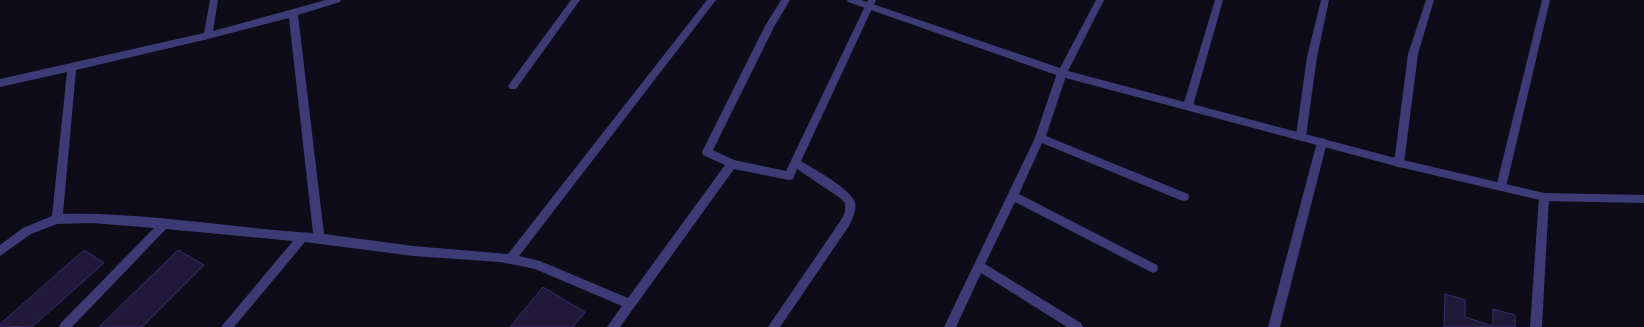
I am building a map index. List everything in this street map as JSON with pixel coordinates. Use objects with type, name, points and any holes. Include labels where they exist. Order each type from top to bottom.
[{"type":"street","points":[[208,36],[214,0]]},
{"type":"street","points":[[0,83],[208,36],[293,14],[337,0]]},
{"type":"street","points":[[513,86],[576,0]]},
{"type":"street","points":[[510,259],[712,0]]},
{"type":"street","points":[[786,0],[767,33],[707,152],[732,164],[789,176],[871,3]]},
{"type":"street","points":[[851,0],[871,3],[1062,73],[1399,163],[1544,197],[1644,198]]},
{"type":"street","points":[[950,327],[1040,138],[1062,73],[1100,0]]},
{"type":"street","points":[[1188,106],[1219,0]]},
{"type":"street","points":[[1302,136],[1312,57],[1325,0]]},
{"type":"street","points":[[1399,163],[1414,54],[1430,0]]},
{"type":"street","points":[[1501,187],[1546,0]]},
{"type":"street","points":[[293,14],[319,238]]},
{"type":"street","points":[[57,219],[72,67]]},
{"type":"street","points":[[1040,138],[1184,197]]},
{"type":"street","points":[[1274,327],[1322,142]]},
{"type":"street","points":[[774,327],[845,223],[850,212],[850,202],[844,195],[796,162]]},
{"type":"street","points":[[613,327],[732,164]]},
{"type":"street","points":[[1013,196],[1153,268]]},
{"type":"street","points":[[1537,327],[1544,197]]},
{"type":"street","points":[[0,251],[27,231],[57,219],[92,218],[164,224],[267,235],[319,238],[413,251],[510,259],[536,264],[630,304]]},
{"type":"street","points":[[65,327],[164,224]]},
{"type":"street","points":[[227,327],[303,237]]},
{"type":"street","points":[[979,266],[1078,327]]},
{"type":"building","points":[[84,250],[104,263],[32,327],[0,326],[0,324]]},
{"type":"building","points":[[178,250],[204,265],[142,327],[99,327]]},
{"type":"building","points":[[543,287],[585,312],[573,327],[510,327]]},
{"type":"building","points":[[1445,294],[1465,300],[1465,317],[1493,326],[1493,309],[1515,315],[1515,327],[1444,327]]}]
